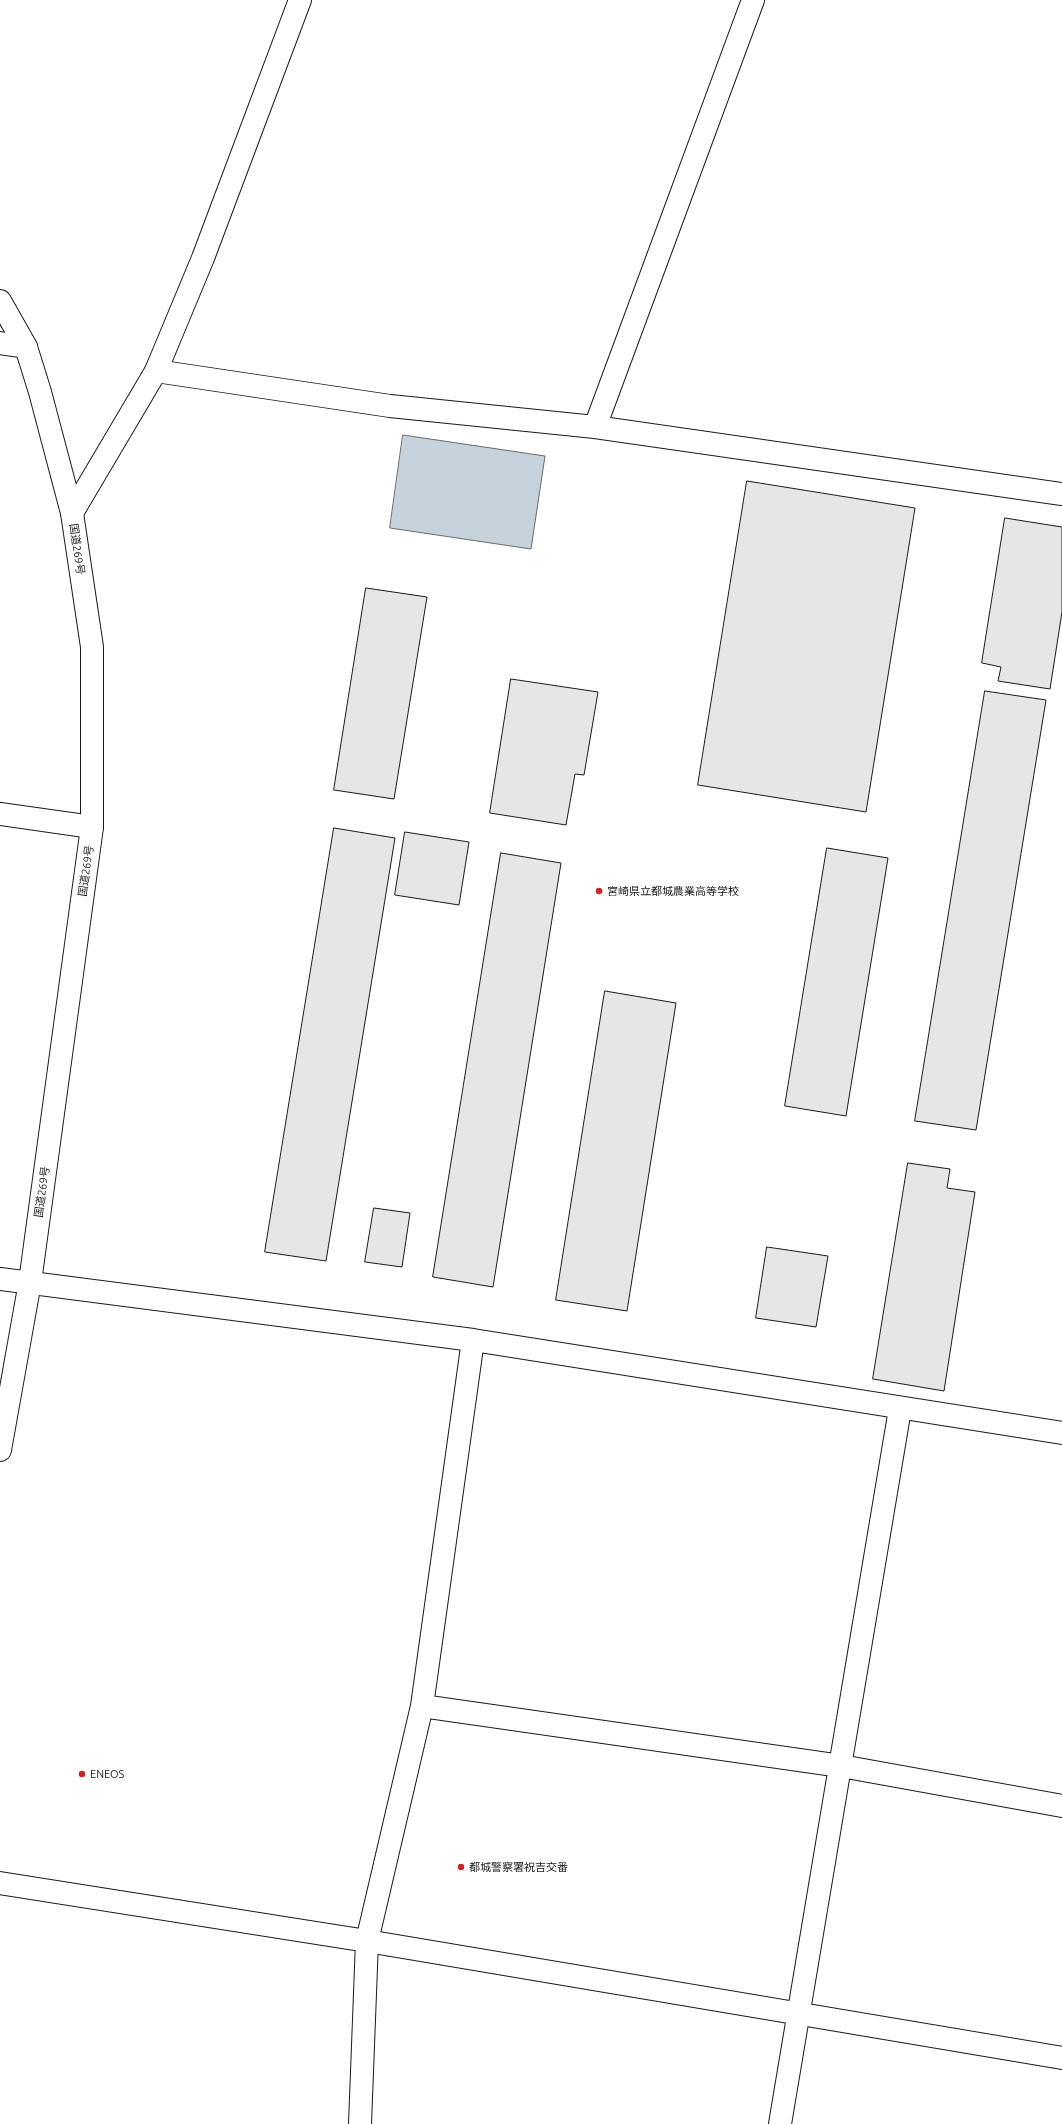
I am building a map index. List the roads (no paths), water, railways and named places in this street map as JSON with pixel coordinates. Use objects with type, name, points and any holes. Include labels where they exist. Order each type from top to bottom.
[{"type":"main road","points":[[72,513],[156,371],[203,258],[300,0]]},
{"type":"main road","points":[[595,427],[753,0]]},
{"type":"main road","name":"国道269号","points":[[0,301],[26,347],[40,392],[72,513],[92,647],[92,827],[30,1282],[0,1450]]},
{"type":"main road","points":[[0,343],[26,347]]},
{"type":"main road","points":[[156,371],[390,406],[595,427],[1062,494]]},
{"type":"main road","points":[[0,814],[92,827]]},
{"type":"main road","points":[[0,1279],[473,1340],[900,1409],[1062,1433]]},
{"type":"main road","points":[[360,2124],[367,1942],[422,1706],[473,1340]]},
{"type":"main road","points":[[780,2124],[900,1409]]},
{"type":"main road","points":[[422,1706],[841,1766],[1062,1806]]},
{"type":"main road","points":[[0,1884],[367,1942],[1062,2058]]},
{"type":"place","name":"宮崎県立都城農業高等学校","points":[[599,891]]},
{"type":"place","name":"ENEOS","points":[[82,1774]]},
{"type":"place","name":"都城警察署祝吉交番","points":[[461,1867]]}]
